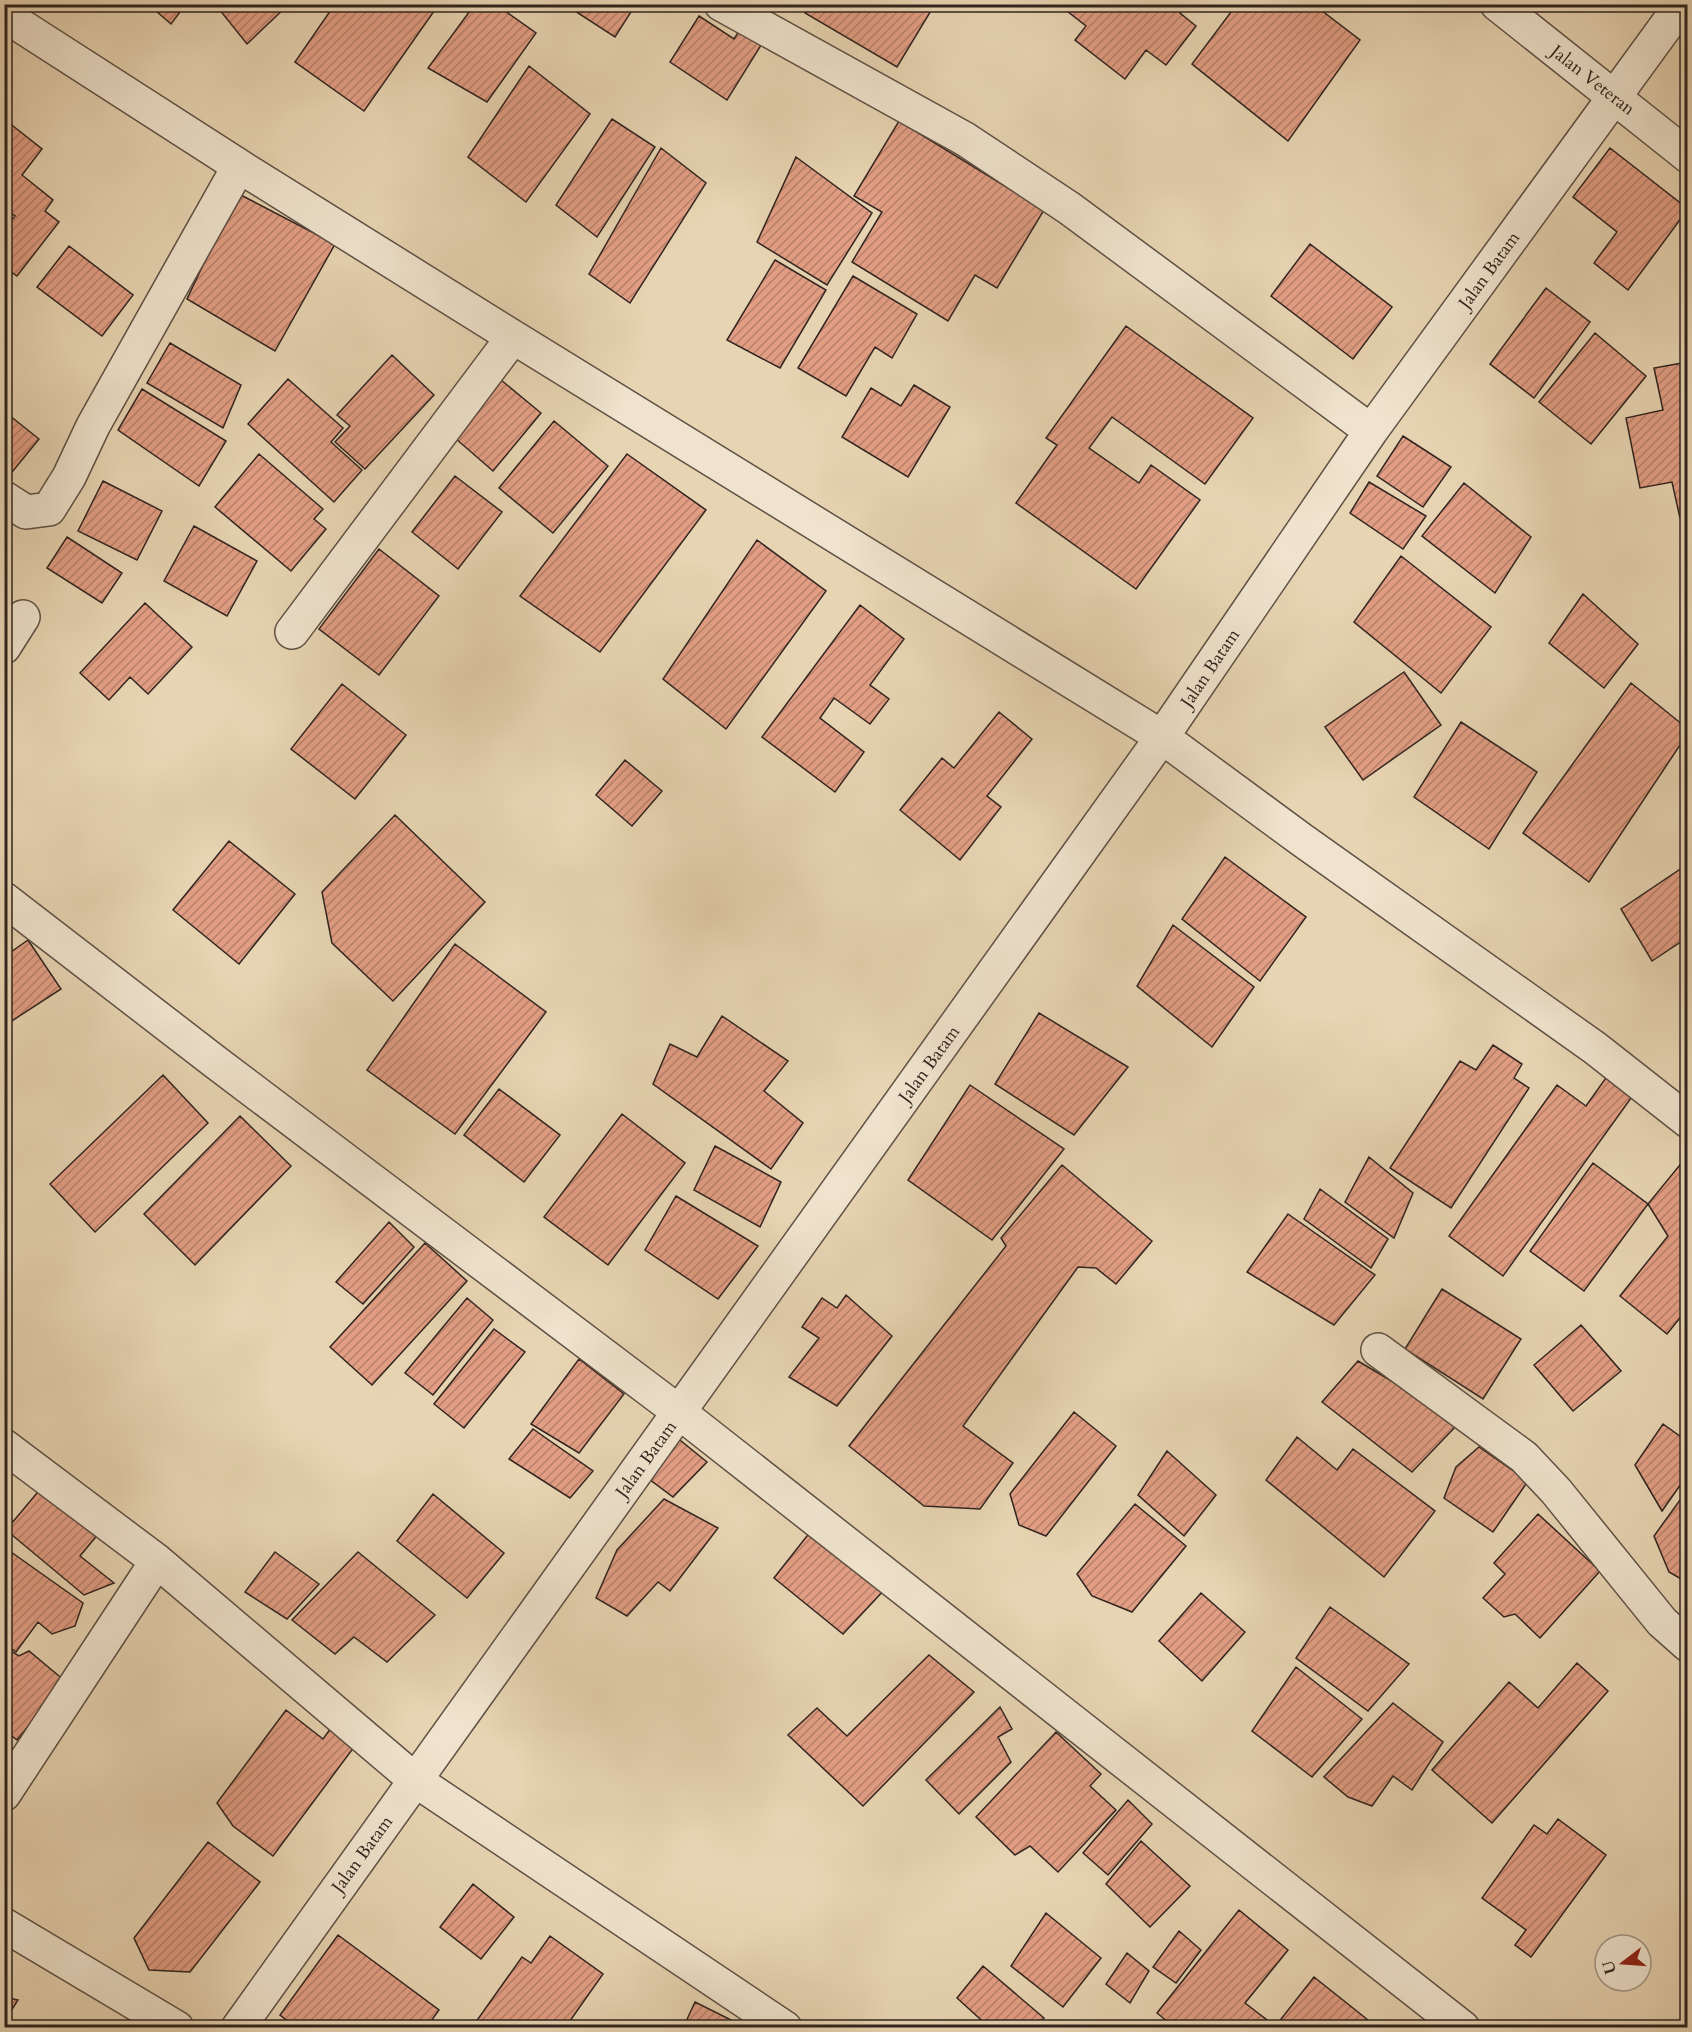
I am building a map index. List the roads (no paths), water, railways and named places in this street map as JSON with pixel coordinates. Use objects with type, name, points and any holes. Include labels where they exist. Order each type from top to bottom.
[{"type":"street","points":[[721,4],[965,139],[1069,208],[1371,431]]},
{"type":"street","name":"Jalan Veteran","points":[[1497,4],[1688,156]]},
{"type":"street","name":"Jalan Batam","points":[[238,2028],[1162,738],[1371,431],[1682,4]]},
{"type":"street","points":[[4,15],[239,166],[1162,738],[1595,1048],[1688,1121]]},
{"type":"street","points":[[4,498],[26,512],[49,509],[69,477],[93,426],[239,166]]},
{"type":"street","points":[[292,632],[513,337]]},
{"type":"street","points":[[4,646],[22,617]]},
{"type":"street","points":[[4,899],[214,1061],[679,1412],[1463,2028]]},
{"type":"street","points":[[1378,1350],[1524,1457],[1556,1491],[1662,1622],[1688,1646]]},
{"type":"street","points":[[4,1446],[158,1561],[415,1780],[785,2028]]},
{"type":"street","points":[[4,1794],[158,1561]]},
{"type":"street","points":[[4,1925],[177,2028]]}]
